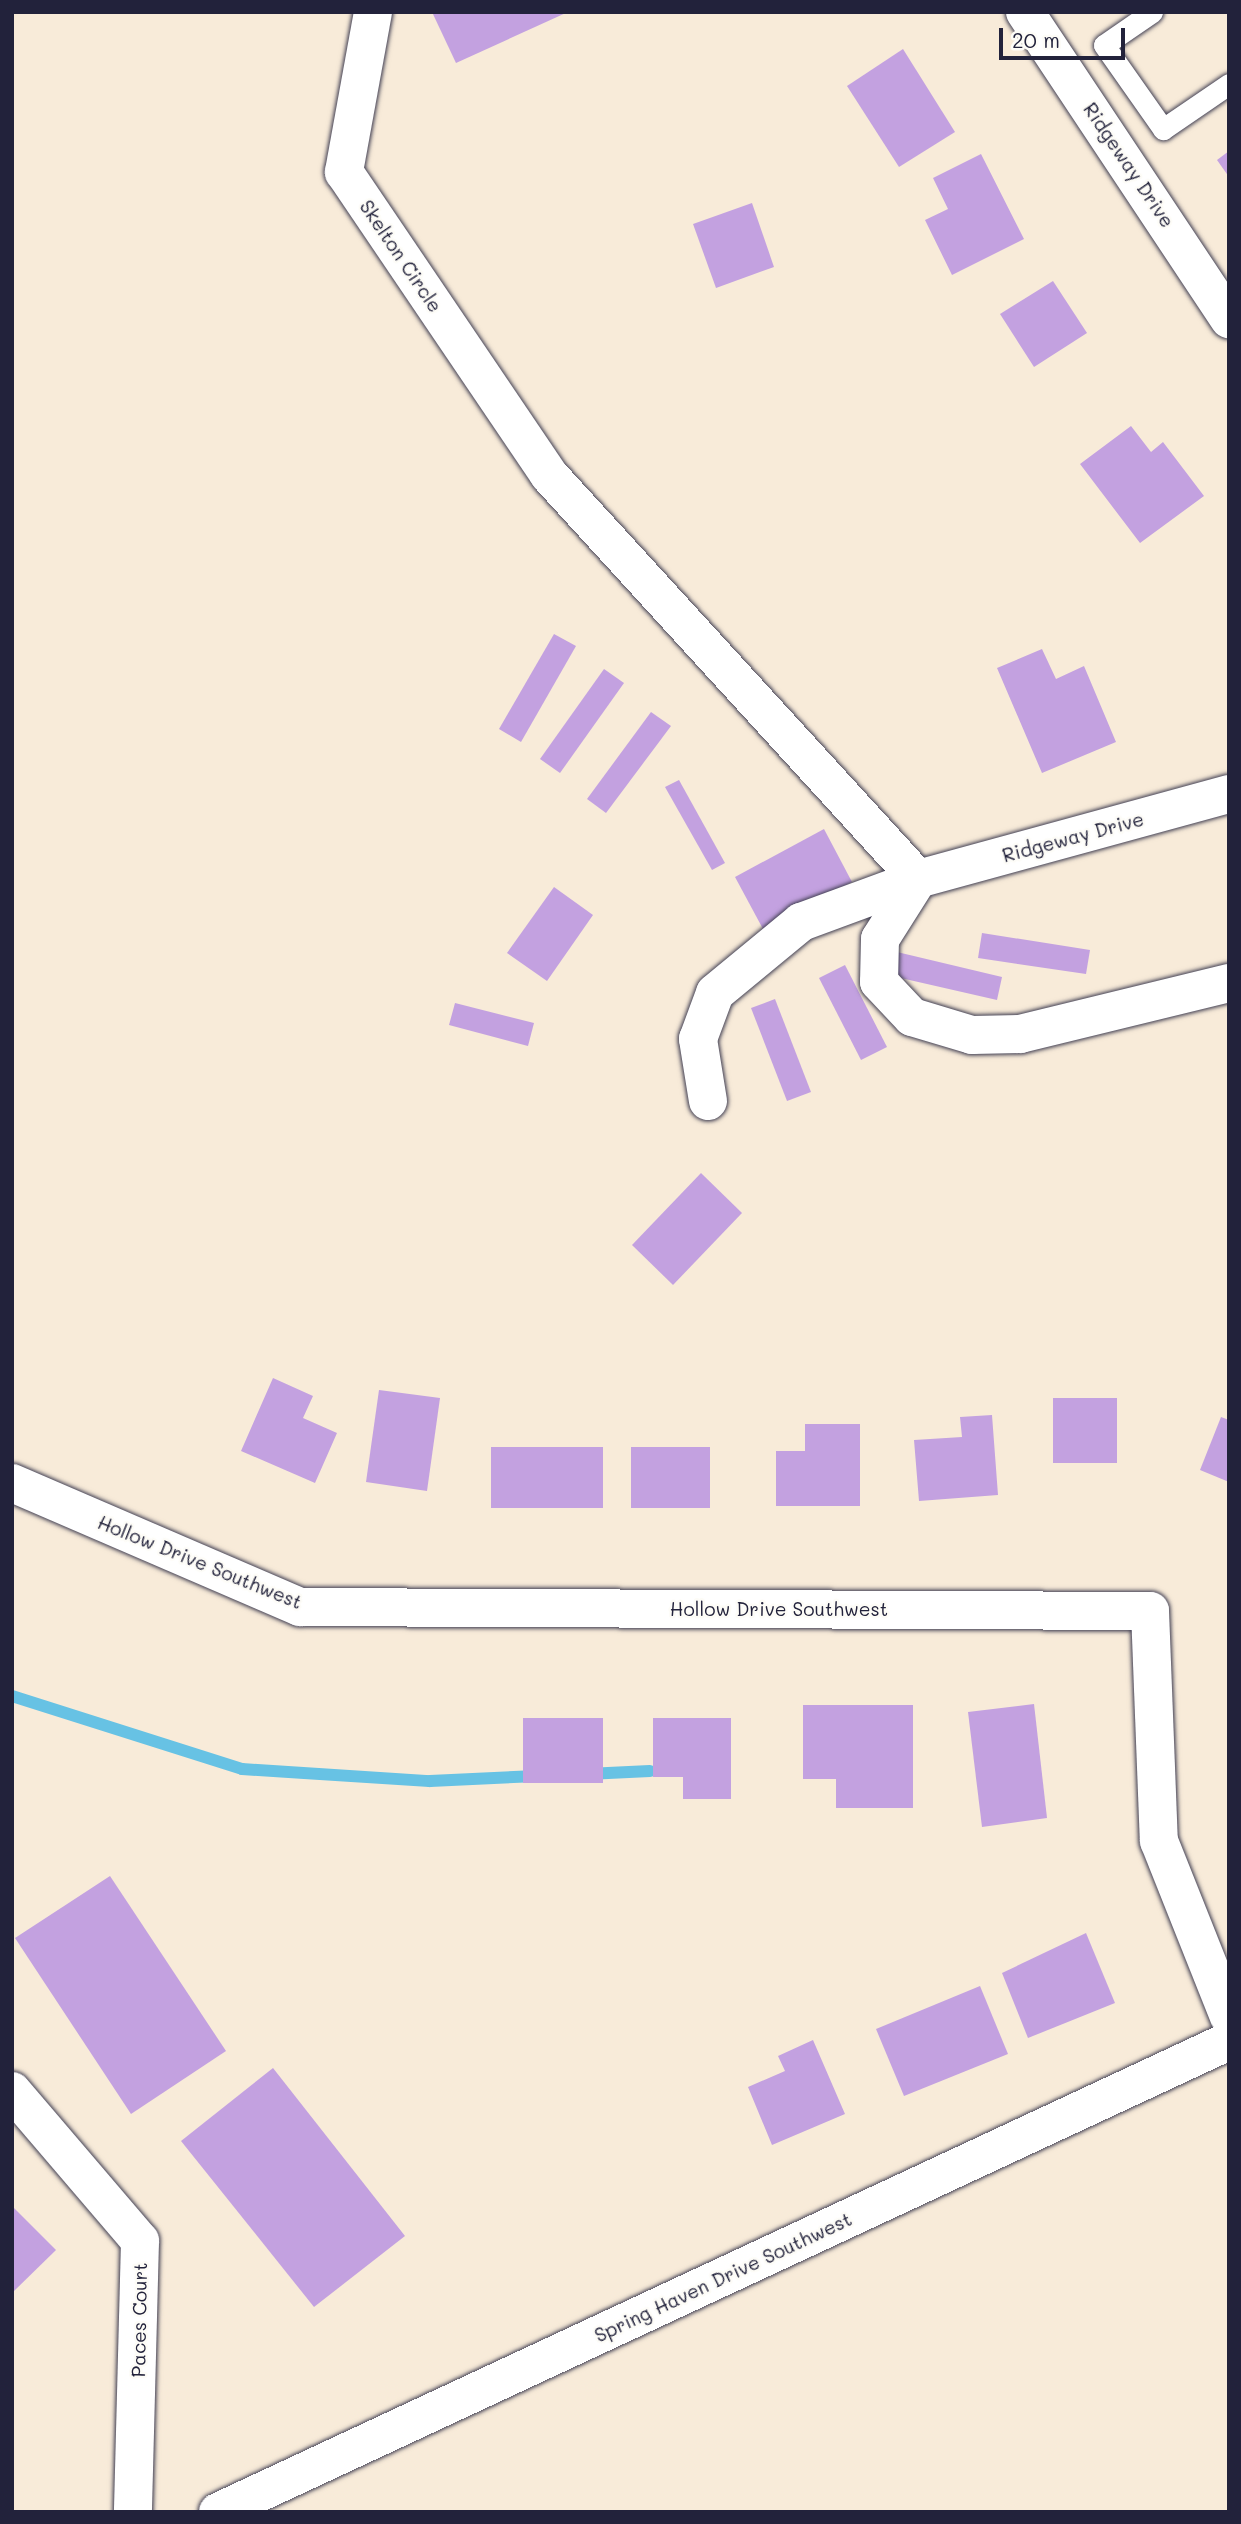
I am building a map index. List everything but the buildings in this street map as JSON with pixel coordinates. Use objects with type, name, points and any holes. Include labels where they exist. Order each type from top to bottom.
[{"type":"street","name":"Skelton Circle","points":[[373,12],[344,172],[549,475],[918,879]]},
{"type":"street","name":"Ridgeway Drive","points":[[1025,12],[1229,319]]},
{"type":"street","name":"Ridgeway Drive","points":[[918,879],[1229,794]]},
{"type":"street","points":[[918,879],[880,939],[879,982],[912,1017],[972,1035],[1020,1034],[1229,983]]},
{"type":"street","points":[[708,1101],[698,1038],[715,993],[801,922],[918,879]]},
{"type":"street","name":"Hollow Drive Southwest","points":[[12,1483],[300,1607],[1150,1611],[1159,1842],[1229,2017]]},
{"type":"street","name":"Spring Haven Drive Southwest","points":[[218,2512],[1229,2041]]},
{"type":"street","name":"Paces Court","points":[[12,2091],[140,2241],[133,2512]]},
{"type":"lane","points":[[1152,12],[1104,45],[1163,129],[1229,85]]},
{"type":"waterway","points":[[12,1696],[242,1769],[430,1781],[537,1776]]},
{"type":"waterway","points":[[587,1774],[650,1771]]}]
